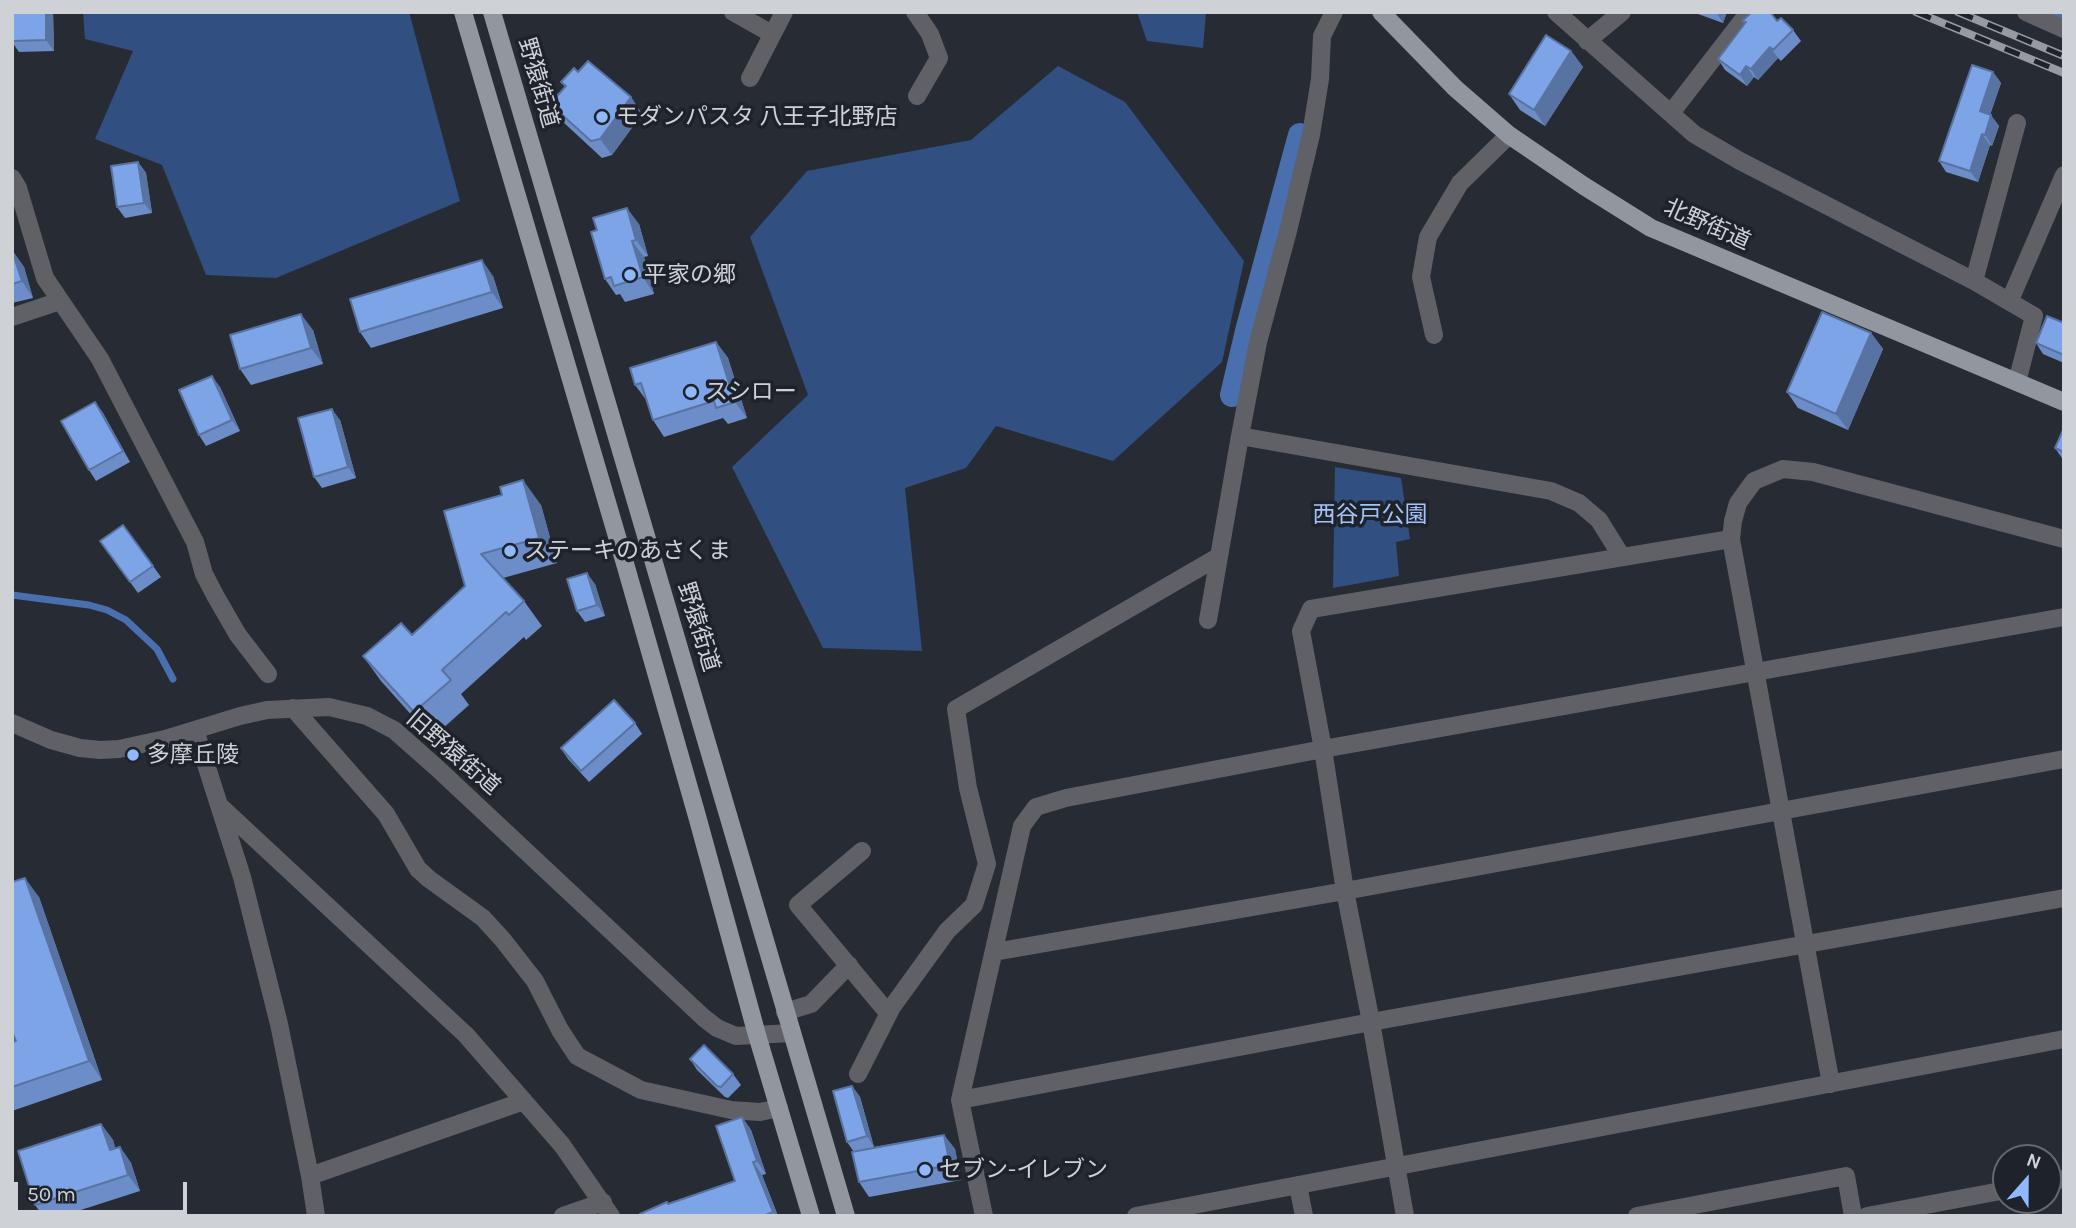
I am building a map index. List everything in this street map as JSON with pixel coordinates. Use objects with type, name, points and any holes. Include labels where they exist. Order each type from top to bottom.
[{"type":"main road","points":[[463,12],[658,679],[757,1035],[811,1216]]},
{"type":"main road","name":"野猿街道","points":[[492,12],[846,1216]]},
{"type":"main road","name":"北野街道","points":[[1381,12],[1455,88],[1509,135],[1651,228],[2064,402]]},
{"type":"street","points":[[733,12],[772,34]]},
{"type":"street","points":[[750,78],[784,12]]},
{"type":"street","points":[[915,12],[930,34],[939,58],[917,96]]},
{"type":"street","points":[[1208,620],[1258,342],[1311,135],[1320,79],[1322,36],[1334,12]]},
{"type":"street","points":[[1556,12],[1694,134],[1740,161],[2010,300],[2034,316],[2017,382]]},
{"type":"street","points":[[1587,41],[1622,12]]},
{"type":"street","points":[[1671,113],[1749,12]]},
{"type":"street","points":[[2026,12],[2064,29]]},
{"type":"street","points":[[1974,281],[2017,123]]},
{"type":"street","points":[[1434,335],[1421,276],[1428,236],[1460,183],[1509,135]]},
{"type":"street","points":[[2010,300],[2064,175]]},
{"type":"street","points":[[12,177],[18,188],[46,278],[100,359],[195,542],[204,574],[216,597],[238,635],[268,674]]},
{"type":"street","points":[[12,317],[60,301]]},
{"type":"street","points":[[1240,436],[1551,491],[1579,503],[1599,520],[1622,557]]},
{"type":"street","points":[[1831,1084],[1731,539],[1738,503],[1754,481],[1783,469],[1813,472],[2064,539]]},
{"type":"street","points":[[1405,1216],[1345,891],[1301,631],[1311,609],[1731,539]]},
{"type":"street","points":[[858,1074],[888,1013],[947,931],[974,905],[987,864],[968,788],[956,709],[1218,557]]},
{"type":"street","points":[[984,1216],[960,1100],[1022,826],[1036,807],[1066,798],[1323,749],[2064,617]]},
{"type":"street","name":"旧野猿街道","points":[[12,723],[51,740],[100,750],[153,742],[267,710],[329,707],[367,716],[394,730],[446,776],[691,1007],[717,1028],[736,1036],[791,1032]]},
{"type":"street","points":[[293,708],[386,814],[418,869],[483,918],[503,940],[535,981],[560,1030],[577,1056],[641,1090],[731,1110],[760,1112],[779,1108]]},
{"type":"street","points":[[195,730],[242,877],[279,1024],[316,1216]]},
{"type":"street","points":[[995,952],[1345,891],[2064,759]]},
{"type":"street","points":[[220,806],[466,1035],[562,1145],[607,1209],[563,1216]]},
{"type":"street","points":[[862,850],[798,905],[888,1013]]},
{"type":"street","points":[[960,1100],[1371,1022],[2064,898]]},
{"type":"street","points":[[785,1012],[811,1004],[849,965]]},
{"type":"street","points":[[1136,1216],[1195,1210],[1298,1185],[2064,1039]]},
{"type":"street","points":[[310,1176],[524,1101]]},
{"type":"street","points":[[1637,1216],[1846,1176],[1853,1216]]},
{"type":"street","points":[[1298,1185],[1304,1216]]},
{"type":"street","points":[[1867,1216],[1992,1193]]},
{"type":"green space","points":[[83,12],[409,12],[460,201],[276,278],[206,275],[162,165],[95,139],[133,51],[85,39]]},
{"type":"green space","points":[[1137,12],[1206,12],[1203,48],[1147,41]]},
{"type":"green space","points":[[1058,66],[1125,102],[1244,261],[1222,362],[1113,461],[996,426],[966,468],[905,488],[922,651],[823,648],[732,467],[808,395],[750,237],[807,171],[971,140]]},
{"type":"green space","name":"西谷戸公園","points":[[1335,467],[1401,478],[1410,539],[1396,542],[1399,576],[1333,588]]},
{"type":"building","points":[[12,12],[46,12],[46,40],[12,41]]},
{"type":"building","points":[[1752,12],[1770,12],[1777,21],[1781,18],[1793,30],[1773,50],[1770,47],[1751,69],[1746,66],[1740,75],[1718,59],[1746,22],[1742,21]]},
{"type":"building","points":[[1546,35],[1571,51],[1534,110],[1509,94]]},
{"type":"building","name":"モダンパスタ 八王子北野店","points":[[588,61],[631,97],[600,139],[591,141],[550,104],[566,86],[561,82],[574,68],[578,72]]},
{"type":"building","points":[[1972,65],[1993,72],[1980,111],[1991,115],[1970,171],[1939,161]]},
{"type":"building","points":[[138,162],[144,203],[117,207],[111,166]]},
{"type":"building","points":[[627,208],[636,240],[632,241],[643,277],[614,286],[611,277],[605,279],[591,232],[597,230],[593,218]]},
{"type":"building","points":[[12,251],[22,281],[12,284]]},
{"type":"building","points":[[482,260],[492,292],[360,332],[350,299]]},
{"type":"building","points":[[1822,312],[1871,333],[1836,414],[1787,392]]},
{"type":"building","points":[[301,314],[311,348],[240,369],[230,335]]},
{"type":"building","points":[[2047,316],[2064,323],[2064,355],[2036,343]]},
{"type":"building","name":"スシロー","points":[[716,342],[735,402],[716,408],[714,401],[653,420],[641,383],[635,385],[630,368]]},
{"type":"building","points":[[212,376],[232,420],[199,435],[179,390]]},
{"type":"building","points":[[95,402],[123,451],[89,470],[61,421]]},
{"type":"building","points":[[332,409],[348,467],[314,477],[298,418]]},
{"type":"building","points":[[2064,428],[2064,452],[2055,448]]},
{"type":"building","points":[[523,480],[539,538],[481,554],[524,601],[509,615],[506,612],[442,670],[451,680],[414,712],[363,656],[401,623],[412,635],[465,586],[444,511],[502,495],[500,487]]},
{"type":"building","points":[[123,525],[153,566],[130,582],[100,541]]},
{"type":"building","points":[[587,573],[597,605],[577,611],[567,579]]},
{"type":"building","points":[[614,700],[635,723],[581,771],[561,748]]},
{"type":"building","points":[[25,878],[89,1061],[12,1087],[12,1042],[16,1041],[12,1031],[12,882]]},
{"type":"building","points":[[704,1045],[733,1074],[721,1087],[690,1059]]},
{"type":"building","points":[[852,1086],[867,1136],[847,1142],[833,1091]]},
{"type":"building","points":[[742,1117],[757,1161],[753,1162],[773,1212],[763,1216],[641,1216],[640,1214],[667,1202],[668,1204],[735,1181],[716,1126]]},
{"type":"building","points":[[101,1124],[110,1150],[120,1147],[128,1175],[35,1205],[18,1151]]},
{"type":"building","points":[[944,1135],[950,1165],[859,1182],[852,1152]]},
{"type":"waterway","points":[[1232,395],[1300,135]]},
{"type":"waterway","points":[[12,595],[89,605],[107,610],[126,620],[157,649],[173,679]]},
{"type":"railway","points":[[1916,12],[2064,73]]},
{"type":"railway","points":[[1958,12],[2064,56]]},
{"type":"place","name":"モダンパスタ 八王子北野店","points":[[602,117]]},
{"type":"place","name":"平家の郷","points":[[630,275]]},
{"type":"place","name":"スシロー","points":[[691,392]]},
{"type":"place","name":"ステーキのあさくま","points":[[510,551]]},
{"type":"place","name":"多摩丘陵","points":[[133,755]]},
{"type":"place","name":"セブン-イレブン","points":[[925,1170]]}]
